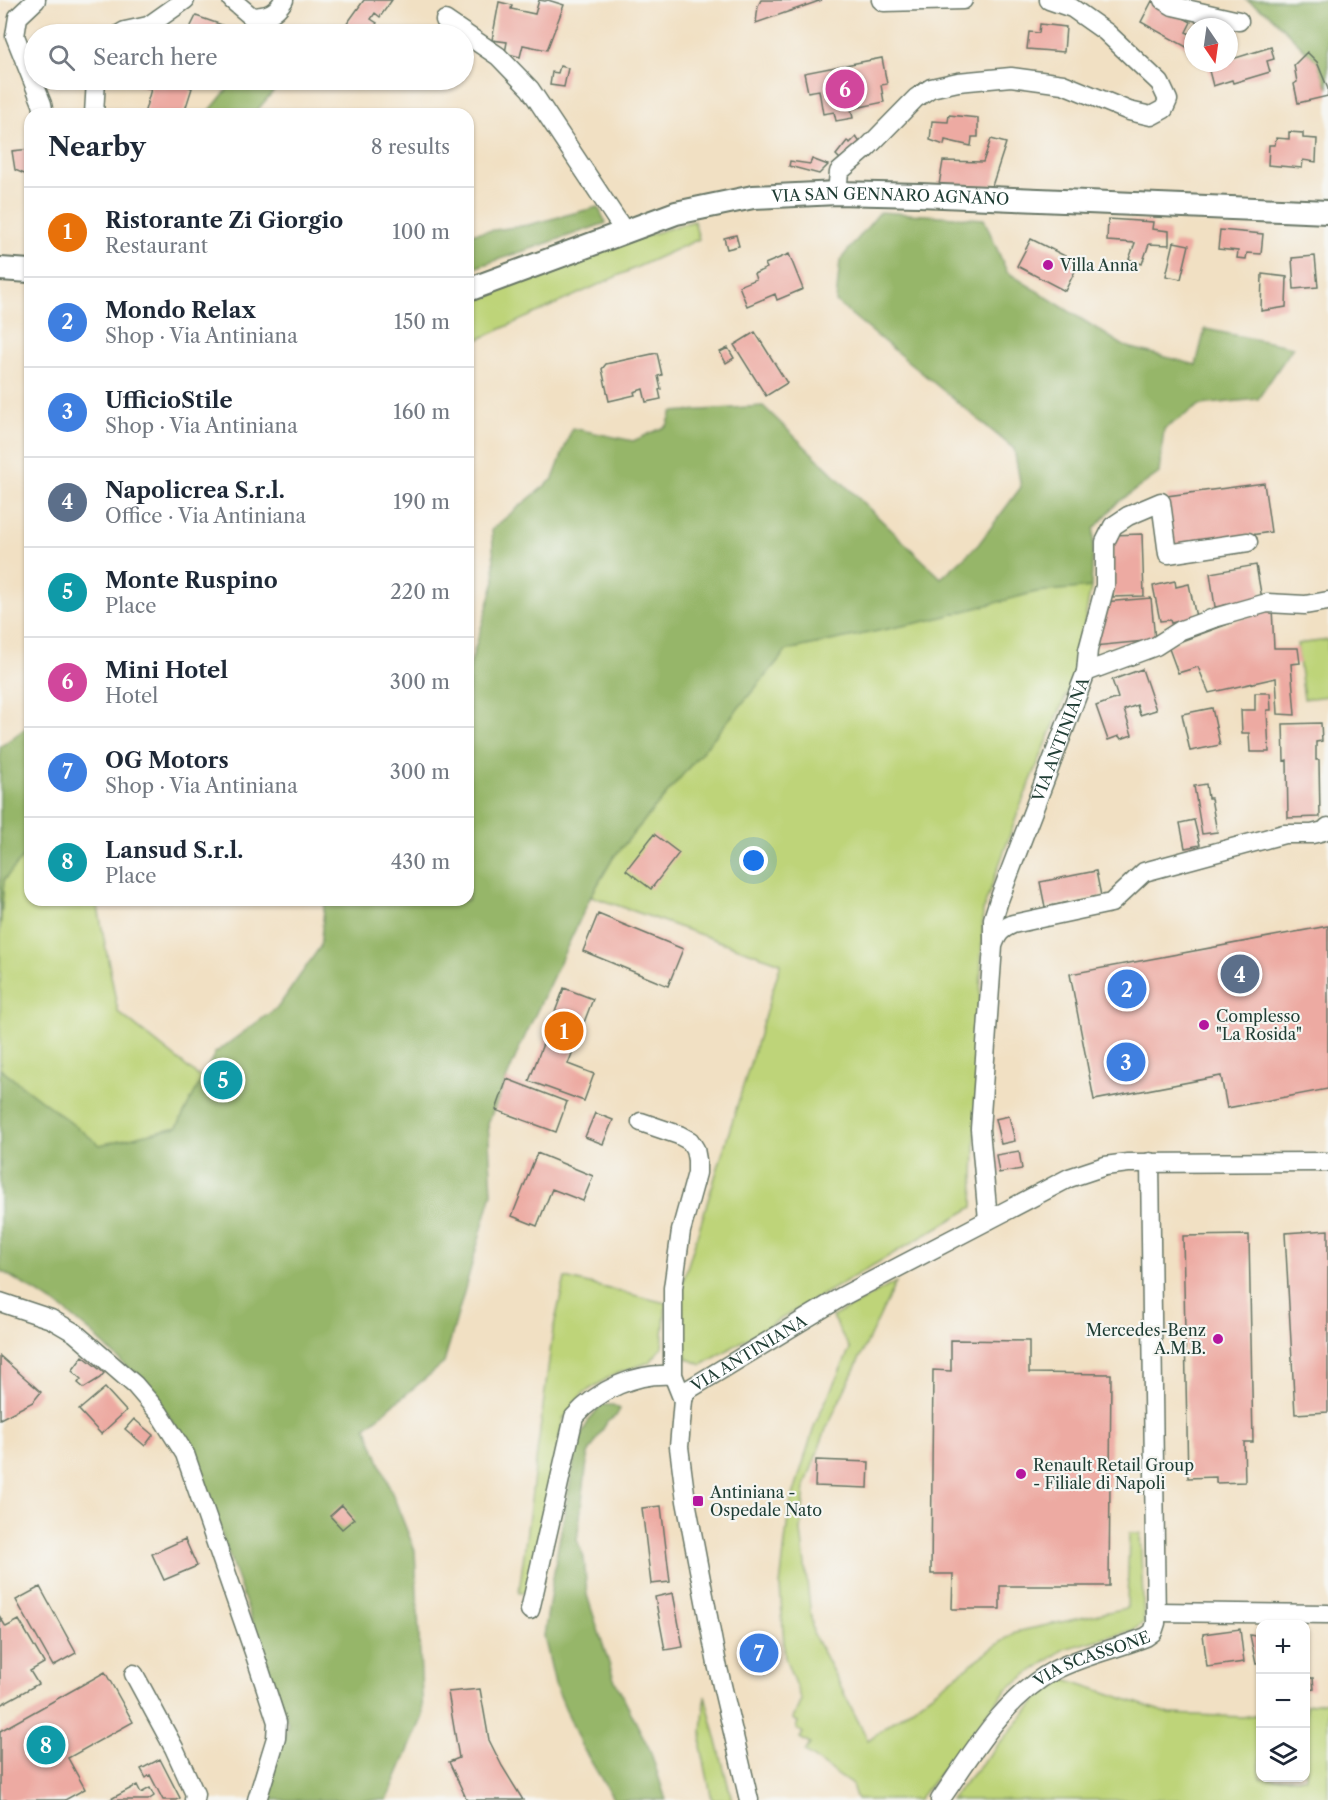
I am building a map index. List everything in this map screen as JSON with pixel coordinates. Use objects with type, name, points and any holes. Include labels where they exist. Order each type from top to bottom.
[{"type":"main road","name":"VIA SAN GENNARO AGNANO","points":[[474,288],[676,213],[753,197],[837,193],[919,195],[1328,212]]},
{"type":"main road","points":[[0,269],[24,271]]},
{"type":"street","points":[[24,59],[15,36],[18,17],[36,0]]},
{"type":"street","points":[[151,24],[185,0]]},
{"type":"street","points":[[232,0],[252,17],[272,13],[284,0]]},
{"type":"street","points":[[881,0],[884,2],[963,0]]},
{"type":"street","points":[[837,193],[839,172],[867,148],[916,98],[931,88],[958,82],[1011,77],[1063,84],[1129,111],[1151,116],[1164,109],[1168,100],[1160,83],[1106,32],[1072,8],[1049,0]]},
{"type":"street","points":[[1163,0],[1173,6],[1239,21]]},
{"type":"street","points":[[445,20],[451,24]]},
{"type":"street","points":[[474,40],[498,56],[530,89],[625,232]]},
{"type":"street","points":[[36,90],[43,108]]},
{"type":"street","points":[[94,108],[95,90]]},
{"type":"street","points":[[1086,672],[1088,650],[1105,586],[1105,542],[1113,526],[1128,516],[1161,502],[1168,554],[1248,542]]},
{"type":"street","name":"VIA ANTINIANA","points":[[988,1220],[980,1129],[993,919],[1086,672],[1156,646],[1181,630],[1214,618],[1267,603],[1305,605],[1328,601]]},
{"type":"street","points":[[993,946],[1002,928],[1111,903],[1144,872],[1284,834],[1312,834],[1324,831],[1328,827]]},
{"type":"street","points":[[642,1122],[690,1141],[698,1160],[697,1173],[681,1231],[673,1288],[673,1375],[682,1400]]},
{"type":"street","name":"VIA ANTINIANA","points":[[750,1800],[717,1664],[686,1501],[679,1447],[682,1400],[686,1391],[835,1301],[1077,1175],[1105,1166],[1150,1162],[1328,1162]]},
{"type":"street","name":"VIA SCASSONE","points":[[940,1800],[1005,1711],[1041,1678],[1077,1660],[1146,1637],[1153,1632],[1156,1623],[1150,1162]]},
{"type":"street","points":[[0,1302],[51,1318],[75,1333],[135,1386],[159,1413],[184,1454],[277,1722],[276,1738],[257,1800]]},
{"type":"street","points":[[530,1610],[574,1417],[584,1405],[612,1388],[658,1374],[673,1375]]},
{"type":"street","points":[[1156,1612],[1328,1614]]},
{"type":"street","points":[[134,1674],[174,1748],[195,1794],[194,1800]]},
{"type":"green space","points":[[1246,0],[1328,0],[1328,89],[1317,62],[1268,13]]},
{"type":"green space","points":[[227,90],[274,90],[259,108],[212,108]]},
{"type":"green space","points":[[598,207],[606,223],[474,268],[474,233],[528,225]]},
{"type":"green space","points":[[880,212],[984,219],[1007,272],[1124,346],[1196,365],[1205,329],[1293,347],[1258,399],[1200,405],[1164,429],[1159,473],[1117,503],[1094,529],[1091,587],[1036,592],[931,620],[787,650],[613,858],[591,896],[519,1049],[488,1123],[492,1193],[444,1363],[366,1427],[415,1551],[423,1716],[387,1800],[265,1800],[288,1723],[192,1451],[154,1394],[93,1334],[59,1306],[0,1270],[0,1069],[100,1145],[177,1127],[215,1053],[278,1007],[320,947],[324,906],[474,906],[474,652],[495,581],[492,529],[553,479],[572,428],[633,441],[667,426],[672,412],[763,406],[941,578],[978,545],[1021,487],[1014,449],[836,302],[840,260]]},
{"type":"green space","points":[[694,221],[699,239],[474,341],[474,298],[628,241]]},
{"type":"green space","points":[[1091,587],[1075,674],[1020,807],[983,910],[973,1207],[702,1365],[686,1358],[680,1291],[781,963],[591,896],[613,858],[787,650],[930,620],[1036,592]]},
{"type":"green space","points":[[1328,640],[1328,696],[1304,699],[1297,644]]},
{"type":"green space","points":[[24,729],[24,855],[4,880],[0,928],[0,747]]},
{"type":"green space","points":[[24,855],[24,906],[98,906],[118,1012],[202,1079],[177,1127],[100,1145],[0,1069],[0,928],[4,880]]},
{"type":"green space","points":[[565,1278],[666,1303],[662,1347],[650,1362],[613,1375],[582,1394],[563,1420],[528,1592],[519,1592],[553,1330]]},
{"type":"green space","points":[[896,1282],[826,1429],[805,1486],[801,1531],[813,1633],[868,1740],[1015,1632],[1127,1608],[1129,1533],[1140,1533],[1144,1622],[1134,1630],[1064,1649],[1007,1689],[918,1800],[857,1800],[852,1785],[805,1752],[810,1744],[800,1738],[803,1733],[796,1728],[798,1722],[793,1719],[801,1700],[785,1658],[780,1586],[789,1509],[815,1424],[850,1349],[832,1317]]},
{"type":"green space","points":[[601,1405],[613,1405],[620,1409],[616,1416],[607,1422],[588,1454],[577,1540],[584,1558],[587,1595],[614,1679],[650,1750],[666,1800],[614,1800],[581,1745],[555,1684],[544,1636],[577,1445],[589,1420]]},
{"type":"green space","points":[[1065,1679],[1170,1714],[1243,1717],[1256,1715],[1256,1782],[1310,1782],[1310,1704],[1328,1701],[1328,1800],[950,1800],[1038,1699]]},
{"type":"green space","points":[[705,1695],[732,1800],[712,1800],[701,1746]]},
{"type":"building","points":[[364,0],[392,0],[380,17],[375,13],[371,19],[376,24],[347,24]]},
{"type":"building","points":[[539,0],[564,5],[547,50],[523,45],[520,57],[505,53],[507,42],[492,40],[499,2],[512,5],[511,9],[535,14]]},
{"type":"building","points":[[761,0],[822,0],[756,23]]},
{"type":"building","points":[[1152,1],[1184,18],[1184,46],[1141,22]]},
{"type":"building","points":[[196,16],[219,24],[192,24]]},
{"type":"building","points":[[1040,24],[1066,27],[1064,52],[1027,49],[1029,32],[1039,33]]},
{"type":"building","points":[[1271,47],[1274,59],[1267,61],[1270,72],[1233,83],[1232,80],[1213,86],[1209,72],[1238,72],[1238,57]]},
{"type":"building","points":[[1307,52],[1317,62],[1328,89],[1328,96],[1298,103],[1294,84],[1297,82],[1294,65]]},
{"type":"building","points":[[882,58],[887,84],[881,85],[884,102],[851,109],[853,118],[836,121],[834,112],[823,114],[819,90],[808,92],[804,73]]},
{"type":"building","points":[[560,66],[568,68],[564,87],[550,85],[552,72],[558,73]]},
{"type":"building","points":[[151,90],[191,90],[186,108],[146,108]]},
{"type":"building","points":[[949,115],[978,118],[978,137],[972,137],[971,146],[945,140],[944,145],[930,140],[932,121],[948,122]]},
{"type":"building","points":[[1289,132],[1303,133],[1303,138],[1317,139],[1316,162],[1303,160],[1302,168],[1268,165],[1269,145],[1275,145],[1276,138],[1289,139]]},
{"type":"building","points":[[856,137],[862,145],[840,159],[836,155],[847,141],[850,143]]},
{"type":"building","points":[[991,139],[1006,143],[992,186],[939,185],[943,161],[983,162]]},
{"type":"building","points":[[24,150],[24,174],[15,170],[12,151]]},
{"type":"building","points":[[812,159],[828,165],[819,174],[789,166],[790,161],[810,164]]},
{"type":"building","points":[[1108,219],[1153,222],[1152,229],[1169,231],[1169,245],[1149,244],[1142,264],[1129,259],[1135,243],[1107,241]]},
{"type":"building","points":[[1220,230],[1263,234],[1261,254],[1247,253],[1246,259],[1237,258],[1238,251],[1218,249]]},
{"type":"building","points":[[736,235],[739,246],[727,249],[724,238]]},
{"type":"building","name":"Villa Anna","points":[[1031,239],[1079,263],[1065,291],[1017,266]]},
{"type":"building","points":[[1174,242],[1189,245],[1181,279],[1166,276]]},
{"type":"building","points":[[789,254],[803,289],[777,300],[775,294],[747,306],[739,286],[756,279],[754,274],[767,268],[765,264]]},
{"type":"building","points":[[1315,256],[1318,287],[1294,289],[1292,258]]},
{"type":"building","points":[[1262,274],[1287,277],[1286,307],[1261,311]]},
{"type":"building","points":[[755,332],[787,383],[766,396],[734,345]]},
{"type":"building","points":[[728,348],[734,358],[726,363],[720,352]]},
{"type":"building","points":[[657,353],[662,375],[658,376],[661,399],[646,402],[643,389],[634,392],[635,395],[609,401],[602,369],[606,364]]},
{"type":"building","points":[[1264,483],[1271,532],[1174,546],[1167,496]]},
{"type":"building","points":[[1142,534],[1144,596],[1113,597],[1112,535]]},
{"type":"building","points":[[1256,565],[1262,599],[1215,607],[1210,573]]},
{"type":"building","points":[[1175,581],[1176,587],[1189,584],[1196,617],[1171,623],[1170,620],[1160,621],[1153,586]]},
{"type":"building","points":[[1151,598],[1155,640],[1094,646],[1104,602]]},
{"type":"building","points":[[1272,608],[1274,648],[1298,648],[1300,663],[1291,664],[1295,715],[1278,714],[1276,678],[1209,693],[1198,667],[1178,673],[1168,646]]},
{"type":"building","points":[[1142,669],[1156,710],[1140,715],[1137,705],[1124,710],[1132,735],[1108,740],[1096,706],[1118,698],[1112,680]]},
{"type":"building","points":[[1255,693],[1270,693],[1271,710],[1267,710],[1269,752],[1250,752],[1249,733],[1242,733],[1241,710],[1255,710]]},
{"type":"building","points":[[1212,708],[1220,745],[1190,751],[1182,714]]},
{"type":"building","points":[[1321,723],[1322,741],[1316,742],[1316,760],[1319,760],[1320,817],[1288,818],[1287,760],[1284,761],[1283,724]]},
{"type":"building","points":[[1206,784],[1217,832],[1202,834],[1194,786]]},
{"type":"building","points":[[1194,820],[1200,845],[1185,848],[1180,823]]},
{"type":"building","points":[[654,834],[679,853],[651,889],[626,870]]},
{"type":"building","points":[[1096,871],[1101,896],[1045,907],[1040,882]]},
{"type":"building","points":[[598,914],[683,949],[668,986],[583,951]]},
{"type":"building","name":"Complesso \"La Rosida\"","points":[[1328,926],[1328,1089],[1227,1108],[1221,1076],[1094,1100],[1070,974]]},
{"type":"building","points":[[564,988],[593,999],[568,1064],[594,1074],[584,1101],[529,1081]]},
{"type":"building","points":[[507,1079],[567,1102],[556,1132],[496,1110]]},
{"type":"building","points":[[595,1113],[613,1120],[603,1144],[585,1137]]},
{"type":"building","points":[[1009,1116],[1015,1141],[1001,1144],[995,1119]]},
{"type":"building","points":[[1019,1151],[1022,1169],[999,1173],[996,1155]]},
{"type":"building","points":[[537,1153],[593,1176],[583,1201],[552,1189],[537,1226],[512,1216]]},
{"type":"building","points":[[1328,1230],[1328,1412],[1295,1414],[1285,1233]]},
{"type":"building","name":"Mercedes-Benz A.M.B.","points":[[1249,1235],[1253,1442],[1244,1442],[1245,1482],[1216,1483],[1216,1477],[1188,1478],[1183,1236]]},
{"type":"building","name":"Renault Retail Group - Filiale di Napoli","points":[[951,1340],[1029,1341],[1029,1373],[1111,1374],[1109,1586],[1000,1586],[1000,1609],[952,1609],[953,1574],[931,1574],[933,1370],[951,1371]]},
{"type":"building","points":[[0,1356],[41,1392],[33,1402],[0,1419]]},
{"type":"building","points":[[83,1356],[104,1373],[84,1388],[78,1383],[81,1379],[72,1371]]},
{"type":"building","points":[[105,1388],[126,1411],[101,1434],[79,1410]]},
{"type":"building","points":[[134,1419],[153,1435],[145,1446],[125,1429]]},
{"type":"building","points":[[816,1460],[869,1462],[868,1488],[815,1486]]},
{"type":"building","points":[[342,1505],[354,1519],[342,1529],[330,1516]]},
{"type":"building","points":[[661,1506],[670,1582],[651,1584],[642,1508]]},
{"type":"building","points":[[185,1539],[197,1566],[164,1580],[152,1554]]},
{"type":"building","points":[[40,1587],[76,1653],[53,1666],[16,1600]]},
{"type":"building","points":[[673,1593],[683,1647],[665,1650],[655,1597]]},
{"type":"building","points":[[0,1617],[6,1627],[19,1620],[44,1663],[30,1671],[38,1684],[0,1705]]},
{"type":"building","points":[[1240,1629],[1244,1662],[1207,1667],[1203,1634]]},
{"type":"building","points":[[1250,1635],[1256,1636],[1256,1664]]},
{"type":"building","points":[[105,1672],[133,1722],[68,1758],[85,1789],[65,1800],[0,1800],[0,1731]]},
{"type":"building","points":[[1310,1678],[1313,1678],[1314,1689],[1310,1690]]},
{"type":"building","points":[[480,1689],[489,1740],[523,1800],[467,1800],[449,1762],[459,1758],[448,1692]]},
{"type":"building","points":[[160,1759],[180,1798],[176,1800],[163,1800],[150,1775],[146,1778],[141,1769]]},
{"type":"building","points":[[137,1785],[141,1793],[150,1788],[154,1796],[148,1800],[109,1800]]},
{"type":"place","name":"Mini Hotel","points":[[845,89]]},
{"type":"place","name":"Villa Anna","points":[[1048,265]]},
{"type":"place","name":"Napolicrea S.r.l.","points":[[1240,974]]},
{"type":"place","name":"Mondo Relax","points":[[1127,989]]},
{"type":"place","name":"Complesso \"La Rosida\"","points":[[1204,1025]]},
{"type":"place","name":"Ristorante Zi Giorgio","points":[[564,1031]]},
{"type":"place","name":"UfficioStile","points":[[1126,1062]]},
{"type":"place","name":"Monte Ruspino","points":[[223,1080]]},
{"type":"place","name":"Mercedes-Benz A.M.B.","points":[[1218,1339]]},
{"type":"place","name":"Renault Retail Group - Filiale di Napoli","points":[[1021,1474]]},
{"type":"place","name":"Antiniana - Ospedale Nato","points":[[698,1501]]},
{"type":"place","name":"OG Motors","points":[[759,1653]]},
{"type":"place","name":"Lansud S.r.l.","points":[[46,1745]]}]
